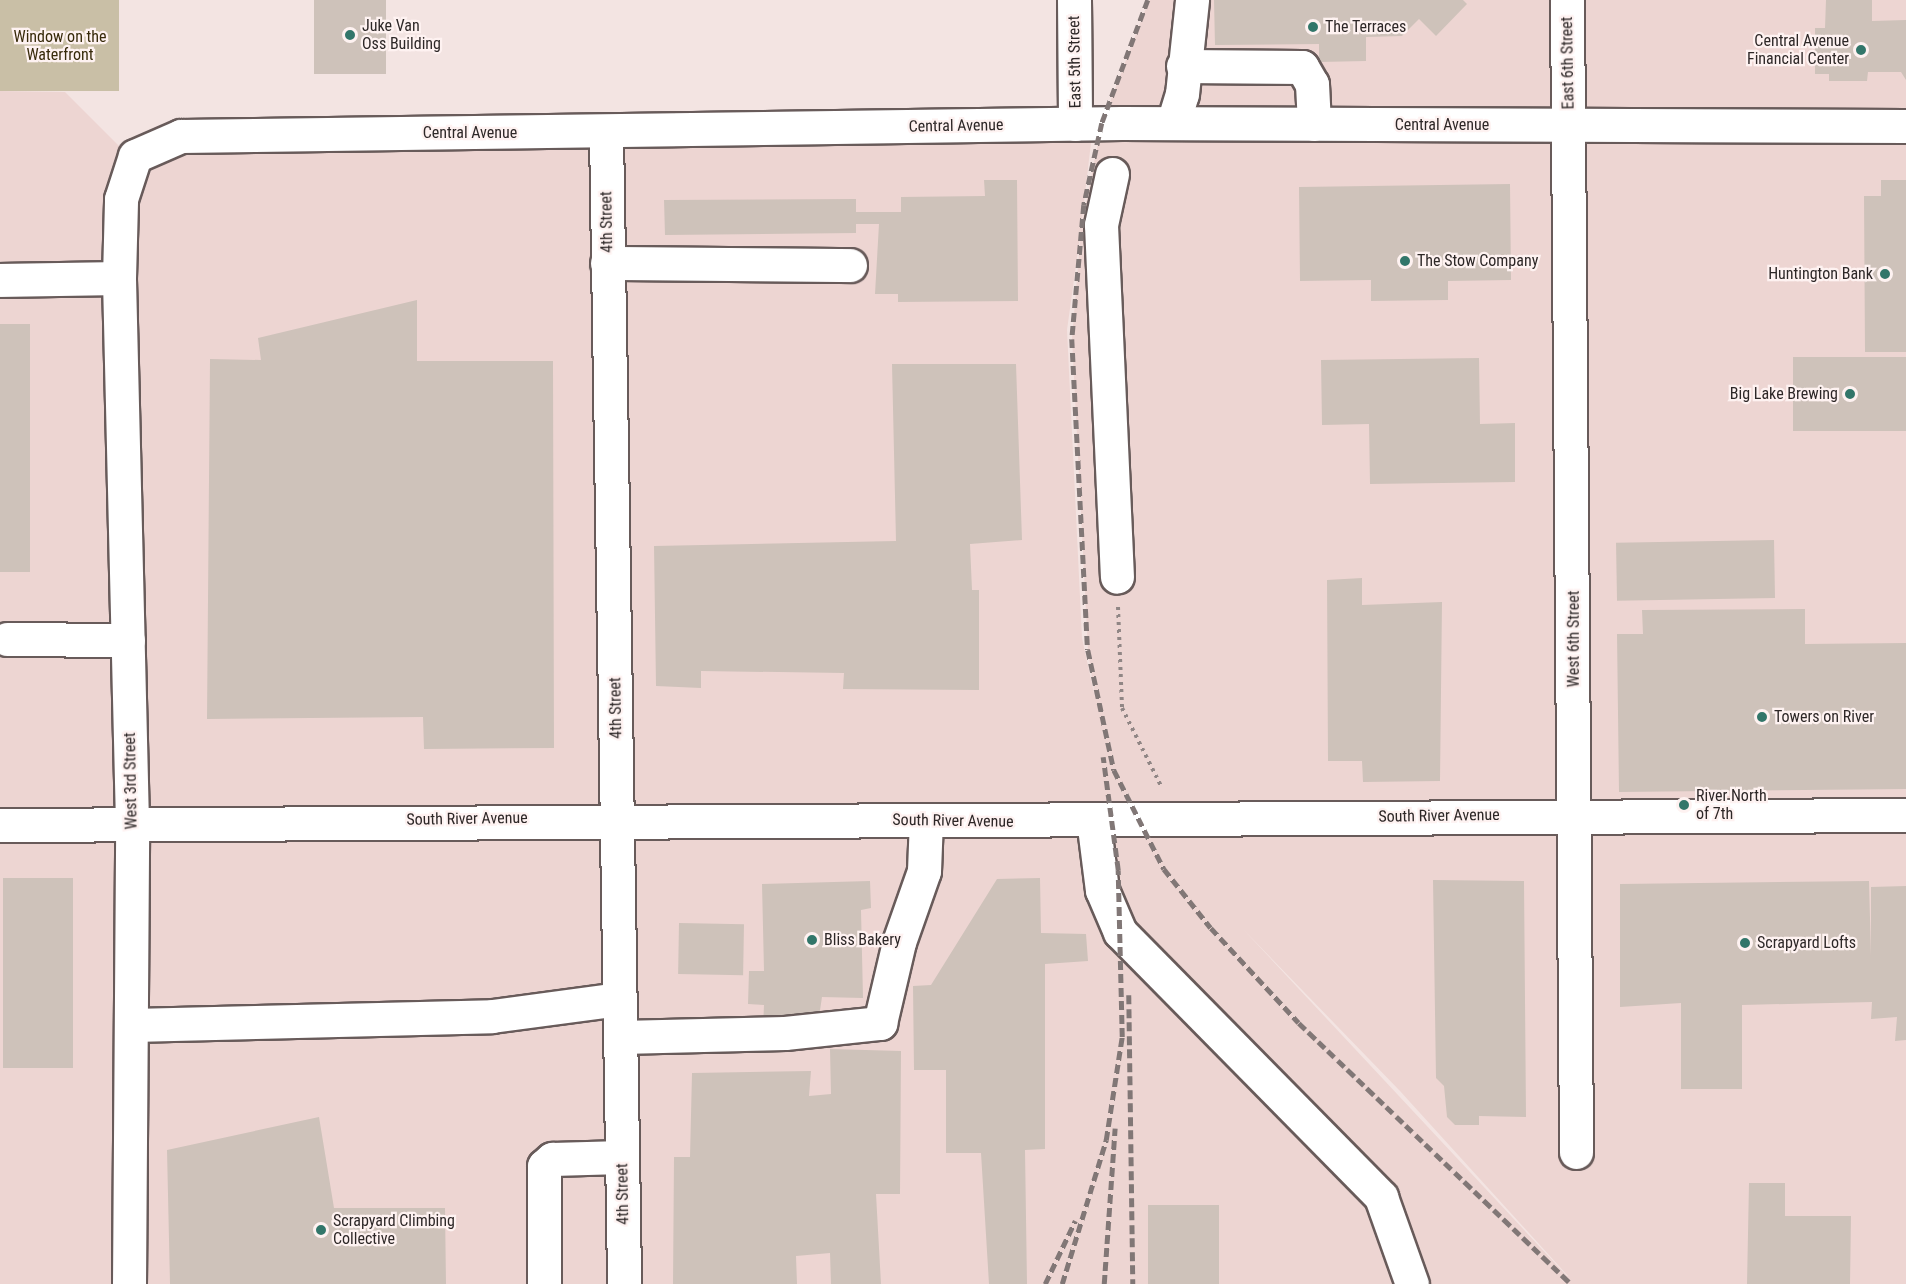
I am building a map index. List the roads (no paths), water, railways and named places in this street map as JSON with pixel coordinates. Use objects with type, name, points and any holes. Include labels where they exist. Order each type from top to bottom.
[{"type":"street","name":"East 5th Street","points":[[1074,0],[1075,124]]},
{"type":"street","points":[[1173,123],[1192,0]]},
{"type":"street","name":"East 6th Street","points":[[1567,0],[1569,126]]},
{"type":"street","points":[[1183,66],[1302,67],[1312,84],[1314,124]]},
{"type":"street","name":"Central Avenue","points":[[119,278],[121,199],[135,156],[155,143],[181,136],[1173,123],[1906,126]]},
{"type":"street","name":"West 6th Street","points":[[1569,126],[1576,814],[1576,1152]]},
{"type":"street","name":"4th Street","points":[[606,132],[624,1284]]},
{"type":"street","points":[[1112,174],[1101,225],[1117,577]]},
{"type":"street","points":[[607,263],[850,265]]},
{"type":"street","points":[[0,280],[119,278]]},
{"type":"street","name":"West 3rd Street","points":[[119,278],[132,823],[129,1284]]},
{"type":"street","points":[[7,639],[128,640]]},
{"type":"street","name":"South River Avenue","points":[[0,825],[618,818],[926,820],[1576,814],[1906,815]]},
{"type":"street","points":[[1093,819],[1102,891],[1120,932],[1381,1197],[1412,1284]]},
{"type":"street","points":[[621,1037],[785,1034],[880,1023],[898,942],[924,871],[926,820]]},
{"type":"street","points":[[132,1025],[492,1016],[620,999]]},
{"type":"street","points":[[544,1284],[544,1166],[552,1159],[622,1157]]},
{"type":"railway","points":[[1148,0],[1102,123],[1084,205],[1072,339],[1088,650],[1114,770],[1164,869],[1211,928],[1299,1023],[1571,1284]]},
{"type":"railway","points":[[1062,1284],[1106,1140],[1122,1037],[1118,870],[1103,757]]},
{"type":"railway","points":[[1129,995],[1133,1284]]},
{"type":"railway","points":[[1104,1284],[1115,1128]]},
{"type":"railway","points":[[1045,1284],[1075,1221]]},
{"type":"place","name":"The Terraces","points":[[1313,27]]},
{"type":"place","name":"Juke Van Oss Building","points":[[350,35]]},
{"type":"place","name":"Central Avenue Financial Center","points":[[1861,50]]},
{"type":"place","name":"The Stow Company","points":[[1405,261]]},
{"type":"place","name":"Huntington Bank","points":[[1885,274]]},
{"type":"place","name":"Big Lake Brewing","points":[[1850,394]]},
{"type":"place","name":"Towers on River","points":[[1762,717]]},
{"type":"place","name":"River North of 7th","points":[[1684,805]]},
{"type":"place","name":"Bliss Bakery","points":[[812,940]]},
{"type":"place","name":"Scrapyard Lofts","points":[[1745,943]]},
{"type":"place","name":"Scrapyard Climbing Collective","points":[[321,1230]]},
{"type":"park label","name":"Window on the Waterfront","points":[[60,46]]}]
